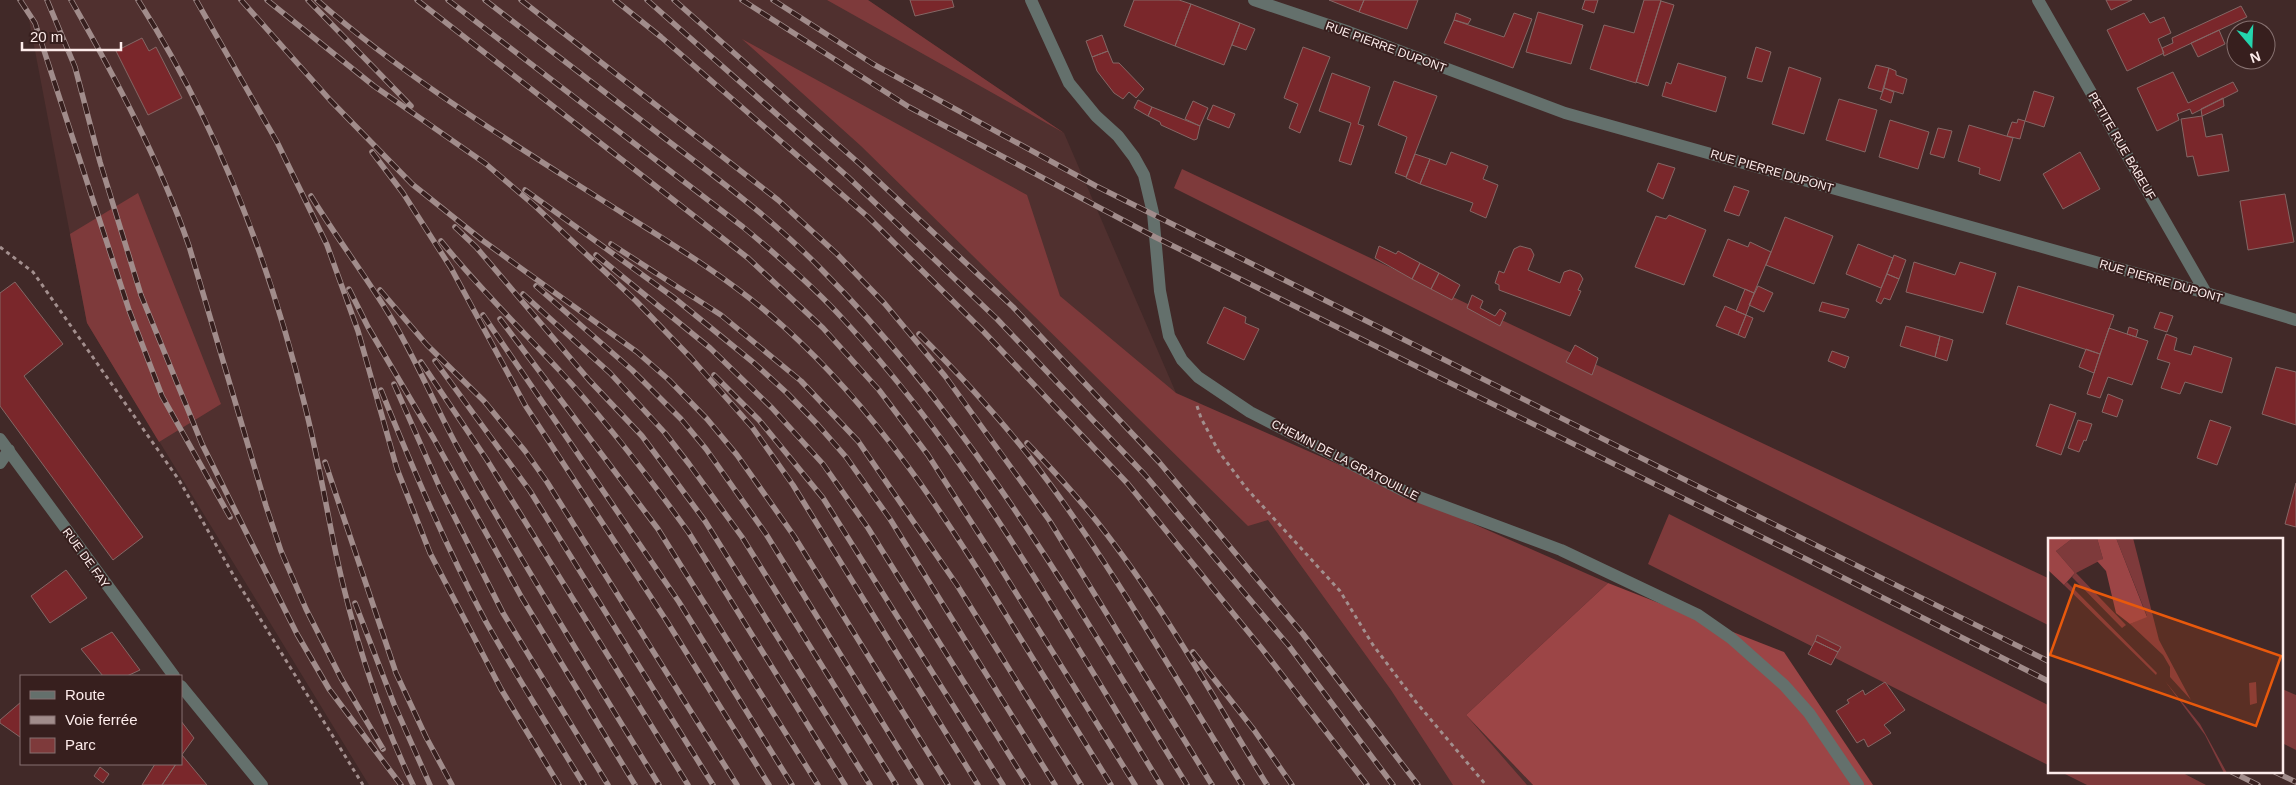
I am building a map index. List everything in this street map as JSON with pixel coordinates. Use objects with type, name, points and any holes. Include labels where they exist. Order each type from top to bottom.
[{"type":"street","name":"CHEMIN DE LA GRATOUILLE","points":[[1031,0],[1070,83],[1096,116],[1118,136],[1134,156],[1144,176],[1153,213],[1160,291],[1169,336],[1182,360],[1198,377],[1250,412],[1406,492],[1560,550],[1698,615],[1731,638],[1784,685],[1809,713],[1858,785]]},
{"type":"street","name":"RUE PIERRE DUPONT","points":[[1254,0],[1349,32],[1564,113],[2296,320]]},
{"type":"street","name":"PETITE RUE BABEUF","points":[[2038,0],[2206,293]]},
{"type":"street","name":"RUE DE FAY","points":[[0,438],[173,675]]},
{"type":"street","points":[[0,463],[9,450]]},
{"type":"street","points":[[182,687],[262,785]]},
{"type":"path","points":[[0,247],[33,272],[174,472],[240,586],[363,785]]},
{"type":"path","points":[[1195,402],[1201,418],[1219,452],[1241,481],[1288,536],[1340,591],[1373,645],[1416,702],[1486,785]]},
{"type":"shaded area","points":[[19,0],[868,0],[1064,133],[1176,393],[1466,715],[1533,785],[369,785],[87,323],[28,14]]},
{"type":"shaded area","points":[[1608,583],[1784,652],[1873,785],[1533,785],[1466,715]]},
{"type":"green space","points":[[827,0],[868,0],[1064,133]]},
{"type":"green space","points":[[742,39],[1027,195],[1060,296],[1176,393],[1608,583],[1466,715],[1527,785],[1453,785],[1391,690],[1268,520],[1248,526],[861,146]]},
{"type":"green space","points":[[1182,169],[2048,578],[2048,625],[1174,188]]},
{"type":"green space","points":[[138,193],[221,404],[159,442],[87,323],[70,234]]},
{"type":"green space","points":[[1669,514],[2048,705],[2048,765],[1648,564]]},
{"type":"green space","points":[[2284,690],[2296,695],[2296,750],[2284,744]]},
{"type":"green space","points":[[2061,772],[2181,772],[2206,785],[2087,785]]},
{"type":"building","points":[[910,0],[952,0],[954,7],[915,16]]},
{"type":"building","points":[[1134,0],[1179,0],[1191,4],[1175,46],[1124,26]]},
{"type":"building","points":[[1329,0],[1364,0],[1359,12]]},
{"type":"building","points":[[1364,0],[1418,0],[1407,29],[1359,12]]},
{"type":"building","points":[[1585,0],[1598,0],[1594,13],[1582,9]]},
{"type":"building","points":[[1644,0],[1661,0],[1636,83],[1590,69],[1604,25],[1634,33]]},
{"type":"building","points":[[2106,0],[2132,0],[2111,10]]},
{"type":"building","points":[[1661,1],[1674,5],[1648,86],[1636,82]]},
{"type":"building","points":[[1191,4],[1240,23],[1224,65],[1175,46]]},
{"type":"building","points":[[2241,6],[2247,17],[2241,20],[2226,20],[2226,27],[2164,56],[2162,48],[2173,43],[2172,38]]},
{"type":"building","points":[[1538,12],[1583,25],[1571,64],[1526,52]]},
{"type":"building","points":[[1456,13],[1471,19],[1468,24],[1454,20]]},
{"type":"building","points":[[1514,13],[1532,19],[1513,68],[1444,43],[1454,20],[1504,37]]},
{"type":"building","points":[[2144,13],[2150,23],[2164,17],[2171,33],[2158,39],[2164,53],[2127,71],[2107,30]]},
{"type":"building","points":[[1240,23],[1255,29],[1246,50],[1232,45]]},
{"type":"building","points":[[2219,30],[2225,44],[2198,57],[2191,43]]},
{"type":"building","points":[[1102,35],[1108,51],[1092,57],[1086,41]]},
{"type":"building","points":[[142,38],[149,51],[156,47],[182,98],[148,115],[116,51]]},
{"type":"building","points":[[1303,47],[1330,57],[1300,133],[1289,128],[1298,104],[1284,98]]},
{"type":"building","points":[[1756,47],[1771,52],[1762,82],[1747,78]]},
{"type":"building","points":[[1108,51],[1113,63],[1119,63],[1144,89],[1136,98],[1129,92],[1123,99],[1114,93],[1097,71],[1092,57]]},
{"type":"building","points":[[1678,63],[1726,77],[1716,112],[1662,96],[1666,82],[1671,84]]},
{"type":"building","points":[[1876,65],[1889,68],[1882,92],[1868,88]]},
{"type":"building","points":[[1789,67],[1821,78],[1804,134],[1772,124]]},
{"type":"building","points":[[1889,68],[1896,71],[1896,75],[1907,79],[1903,94],[1884,88]]},
{"type":"building","points":[[2173,72],[2188,103],[2233,82],[2238,91],[2192,114],[2190,109],[2177,114],[2179,120],[2157,131],[2137,88]]},
{"type":"building","points":[[1332,73],[1370,87],[1358,124],[1364,126],[1351,165],[1339,161],[1351,123],[1319,111]]},
{"type":"building","points":[[1394,81],[1437,96],[1406,177],[1395,173],[1407,137],[1378,125]]},
{"type":"building","points":[[1884,88],[1894,92],[1891,103],[1880,99]]},
{"type":"building","points":[[2034,91],[2054,97],[2044,127],[2025,121]]},
{"type":"building","points":[[2223,98],[2224,106],[2202,116],[2201,109]]},
{"type":"building","points":[[1839,99],[1877,110],[1865,152],[1826,140]]},
{"type":"building","points":[[1138,100],[1152,107],[1148,116],[1134,108]]},
{"type":"building","points":[[1193,101],[1208,108],[1200,126],[1185,119]]},
{"type":"building","points":[[1213,105],[1235,114],[1229,128],[1207,119]]},
{"type":"building","points":[[1152,107],[1200,126],[1197,139],[1194,140],[1161,125],[1160,122],[1148,116]]},
{"type":"building","points":[[2202,116],[2206,137],[2222,134],[2229,171],[2198,176],[2193,156],[2187,157],[2181,119]]},
{"type":"building","points":[[2018,119],[2025,121],[2020,139],[2007,136],[2012,122],[2017,123]]},
{"type":"building","points":[[1890,120],[1929,132],[1918,169],[1879,157]]},
{"type":"building","points":[[1969,125],[2013,138],[2000,181],[1979,174],[1980,168],[1958,161]]},
{"type":"building","points":[[1938,128],[1952,131],[1944,158],[1930,154]]},
{"type":"building","points":[[1451,152],[1488,166],[1483,179],[1498,185],[1486,218],[1470,211],[1473,203],[1420,184],[1430,159],[1446,165]]},
{"type":"building","points":[[2080,152],[2100,189],[2063,209],[2043,174]]},
{"type":"building","points":[[1415,154],[1430,159],[1420,184],[1406,178]]},
{"type":"building","points":[[1658,163],[1675,168],[1663,199],[1647,191]]},
{"type":"building","points":[[1734,186],[1749,191],[1739,216],[1724,211]]},
{"type":"building","points":[[2285,194],[2294,242],[2248,250],[2240,201]]},
{"type":"building","points":[[1669,215],[1706,230],[1684,285],[1635,267],[1656,216],[1666,219]]},
{"type":"building","points":[[1785,217],[1833,236],[1814,284],[1766,265]]},
{"type":"building","points":[[1728,239],[1748,247],[1750,242],[1771,252],[1754,293],[1713,276]]},
{"type":"building","points":[[1858,244],[1893,258],[1881,288],[1846,274]]},
{"type":"building","points":[[1379,246],[1396,254],[1398,251],[1420,263],[1412,279],[1375,258]]},
{"type":"building","points":[[1520,246],[1531,249],[1534,255],[1528,270],[1560,283],[1564,272],[1570,270],[1580,274],[1583,279],[1578,290],[1581,291],[1570,316],[1499,290],[1499,285],[1495,283],[1499,271],[1504,273],[1514,249]]},
{"type":"building","points":[[1894,255],[1906,260],[1899,279],[1887,274]]},
{"type":"building","points":[[1914,262],[1955,275],[1960,262],[1996,273],[1983,313],[1906,292]]},
{"type":"building","points":[[1420,263],[1439,273],[1431,289],[1412,279]]},
{"type":"building","points":[[1439,273],[1460,285],[1452,300],[1431,289]]},
{"type":"building","points":[[1887,274],[1899,279],[1890,300],[1884,298],[1881,304],[1876,301]]},
{"type":"building","points":[[15,282],[63,344],[24,376],[143,537],[113,560],[0,406],[0,293]]},
{"type":"building","points":[[1758,286],[1773,293],[1764,312],[1749,305]]},
{"type":"building","points":[[2018,286],[2114,315],[2100,354],[2006,324]]},
{"type":"building","points":[[1745,289],[1754,293],[1746,315],[1736,311]]},
{"type":"building","points":[[1472,295],[1483,301],[1480,308],[1495,316],[1500,309],[1506,313],[1500,326],[1467,308]]},
{"type":"building","points":[[1822,302],[1849,309],[1845,318],[1819,311]]},
{"type":"building","points":[[1725,306],[1746,315],[1738,335],[1716,326]]},
{"type":"building","points":[[1224,307],[1246,317],[1245,323],[1259,329],[1244,360],[1207,343]]},
{"type":"building","points":[[2160,312],[2173,316],[2167,332],[2154,328]]},
{"type":"building","points":[[1746,315],[1753,318],[1745,338],[1738,335]]},
{"type":"building","points":[[1906,326],[1940,336],[1935,357],[1900,346]]},
{"type":"building","points":[[2129,327],[2138,330],[2136,337],[2127,334]]},
{"type":"building","points":[[2109,328],[2148,341],[2132,385],[2108,377],[2100,398],[2087,394]]},
{"type":"building","points":[[2166,334],[2177,338],[2174,350],[2191,355],[2194,346],[2232,358],[2222,393],[2185,382],[2180,394],[2161,388],[2170,363],[2157,359]]},
{"type":"building","points":[[1940,336],[1953,340],[1947,361],[1935,357]]},
{"type":"building","points":[[1575,345],[1598,358],[1592,375],[1566,362]]},
{"type":"building","points":[[2086,349],[2100,354],[2094,373],[2079,367]]},
{"type":"building","points":[[1832,351],[1849,357],[1845,368],[1828,361]]},
{"type":"building","points":[[2276,367],[2296,372],[2296,425],[2262,414]]},
{"type":"building","points":[[2108,394],[2123,400],[2117,417],[2102,412]]},
{"type":"building","points":[[2050,404],[2076,413],[2061,455],[2036,446]]},
{"type":"building","points":[[2078,420],[2092,424],[2086,441],[2084,440],[2079,452],[2068,448]]},
{"type":"building","points":[[2210,420],[2231,427],[2217,465],[2197,458]]},
{"type":"building","points":[[2296,483],[2296,527],[2285,524]]},
{"type":"building","points":[[66,570],[87,598],[50,623],[31,596]]},
{"type":"building","points":[[112,632],[140,670],[129,675],[102,675],[81,649]]},
{"type":"building","points":[[1817,635],[1841,647],[1838,652],[1815,641]]},
{"type":"building","points":[[1815,641],[1838,652],[1831,665],[1808,654]]},
{"type":"building","points":[[1885,682],[1905,710],[1884,725],[1891,733],[1868,747],[1864,739],[1857,743],[1836,711],[1849,703],[1847,700],[1863,690],[1865,695]]},
{"type":"building","points":[[20,703],[20,737],[0,723],[0,720]]},
{"type":"building","points":[[182,722],[194,738],[182,755]]},
{"type":"building","points":[[182,755],[207,785],[162,785],[175,765],[182,765]]},
{"type":"building","points":[[154,765],[175,765],[162,785],[142,785]]},
{"type":"building","points":[[100,767],[109,774],[103,783],[94,776]]},
{"type":"railway","points":[[20,0],[35,23],[129,310],[162,396],[230,517]]},
{"type":"railway","points":[[47,0],[75,67],[100,162],[141,295],[202,444],[297,634],[329,689],[401,785]]},
{"type":"railway","points":[[71,0],[136,120],[177,214],[189,246],[281,551],[306,609],[341,678],[383,749]]},
{"type":"railway","points":[[138,0],[167,48],[218,147],[259,250],[292,356],[306,410],[350,613],[378,701],[413,785]]},
{"type":"railway","points":[[196,0],[277,142],[327,245],[358,331],[397,469],[430,553],[501,689],[559,785]]},
{"type":"railway","points":[[241,0],[330,100],[412,184],[482,240],[637,352],[669,380],[707,419],[737,455],[794,536],[948,785]]},
{"type":"railway","points":[[267,0],[374,86],[486,164],[535,206],[636,301],[691,358],[752,427],[793,485],[978,785]]},
{"type":"railway","points":[[308,0],[411,106]]},
{"type":"railway","points":[[317,0],[388,57],[462,110],[724,279],[765,310],[817,359],[878,427],[932,500],[982,576],[1111,785]]},
{"type":"railway","points":[[417,0],[748,258],[823,328],[879,390],[928,455],[1135,785]]},
{"type":"railway","points":[[448,0],[743,227],[794,271],[843,319],[889,372],[974,485],[1051,604],[1161,785]]},
{"type":"railway","points":[[485,0],[746,201],[805,253],[877,329],[927,389],[975,452],[1020,517],[1105,650],[1187,785]]},
{"type":"railway","points":[[521,0],[778,200],[837,254],[885,304],[945,376],[1049,520],[1212,785]]},
{"type":"railway","points":[[615,0],[661,37],[868,217],[984,332],[1128,484],[1263,650],[1367,785]]},
{"type":"railway","points":[[647,0],[848,177],[997,319],[1145,475],[1289,646],[1393,785]]},
{"type":"railway","points":[[674,0],[861,165],[1013,307],[1159,462],[1303,634],[1418,785]]},
{"type":"railway","points":[[742,0],[909,107],[1155,237],[1800,556],[2048,681]]},
{"type":"railway","points":[[773,0],[873,64],[1096,186],[2048,661]]},
{"type":"railway","points":[[372,152],[403,193],[451,268],[525,405],[666,620],[769,785]]},
{"type":"railway","points":[[525,190],[673,297],[754,363],[818,425],[846,457],[890,519],[1055,785]]},
{"type":"railway","points":[[311,196],[390,316],[483,493],[659,785]]},
{"type":"railway","points":[[455,227],[476,247],[589,380],[642,436],[674,479],[705,521],[870,785]]},
{"type":"railway","points":[[441,241],[484,291],[576,389],[627,450],[658,491],[689,533],[845,785]]},
{"type":"railway","points":[[611,244],[721,315],[801,381],[858,441],[957,585],[1081,785]]},
{"type":"railway","points":[[596,255],[710,348],[772,408],[823,464],[868,528],[1028,785]]},
{"type":"railway","points":[[536,286],[632,370],[681,419],[706,449],[766,534],[921,785]]},
{"type":"railway","points":[[349,289],[368,327],[434,439],[522,598],[635,785]]},
{"type":"railway","points":[[380,290],[427,345],[484,401],[525,451],[547,482],[737,785]]},
{"type":"railway","points":[[523,294],[610,373],[665,433],[689,464],[742,537],[896,785]]},
{"type":"railway","points":[[483,315],[679,602],[792,785]]},
{"type":"railway","points":[[500,319],[658,529],[818,785]]},
{"type":"railway","points":[[919,334],[994,413],[1063,502],[1117,582],[1242,785]]},
{"type":"railway","points":[[435,361],[530,491],[713,785]]},
{"type":"railway","points":[[421,362],[487,460],[688,785]]},
{"type":"railway","points":[[714,375],[759,420],[823,498],[1003,785]]},
{"type":"railway","points":[[394,384],[440,488],[503,613],[608,785]]},
{"type":"railway","points":[[381,390],[431,508],[471,594],[510,663],[584,785]]},
{"type":"railway","points":[[1027,443],[1090,513],[1144,586],[1186,651],[1267,785]]},
{"type":"railway","points":[[325,462],[396,673],[426,737],[452,785]]},
{"type":"railway","points":[[355,603],[394,704],[430,785]]},
{"type":"railway","points":[[1193,652],[1254,730],[1292,785]]},
{"type":"railway","points":[[2232,772],[2258,785]]},
{"type":"railway","points":[[2275,772],[2296,782]]}]
